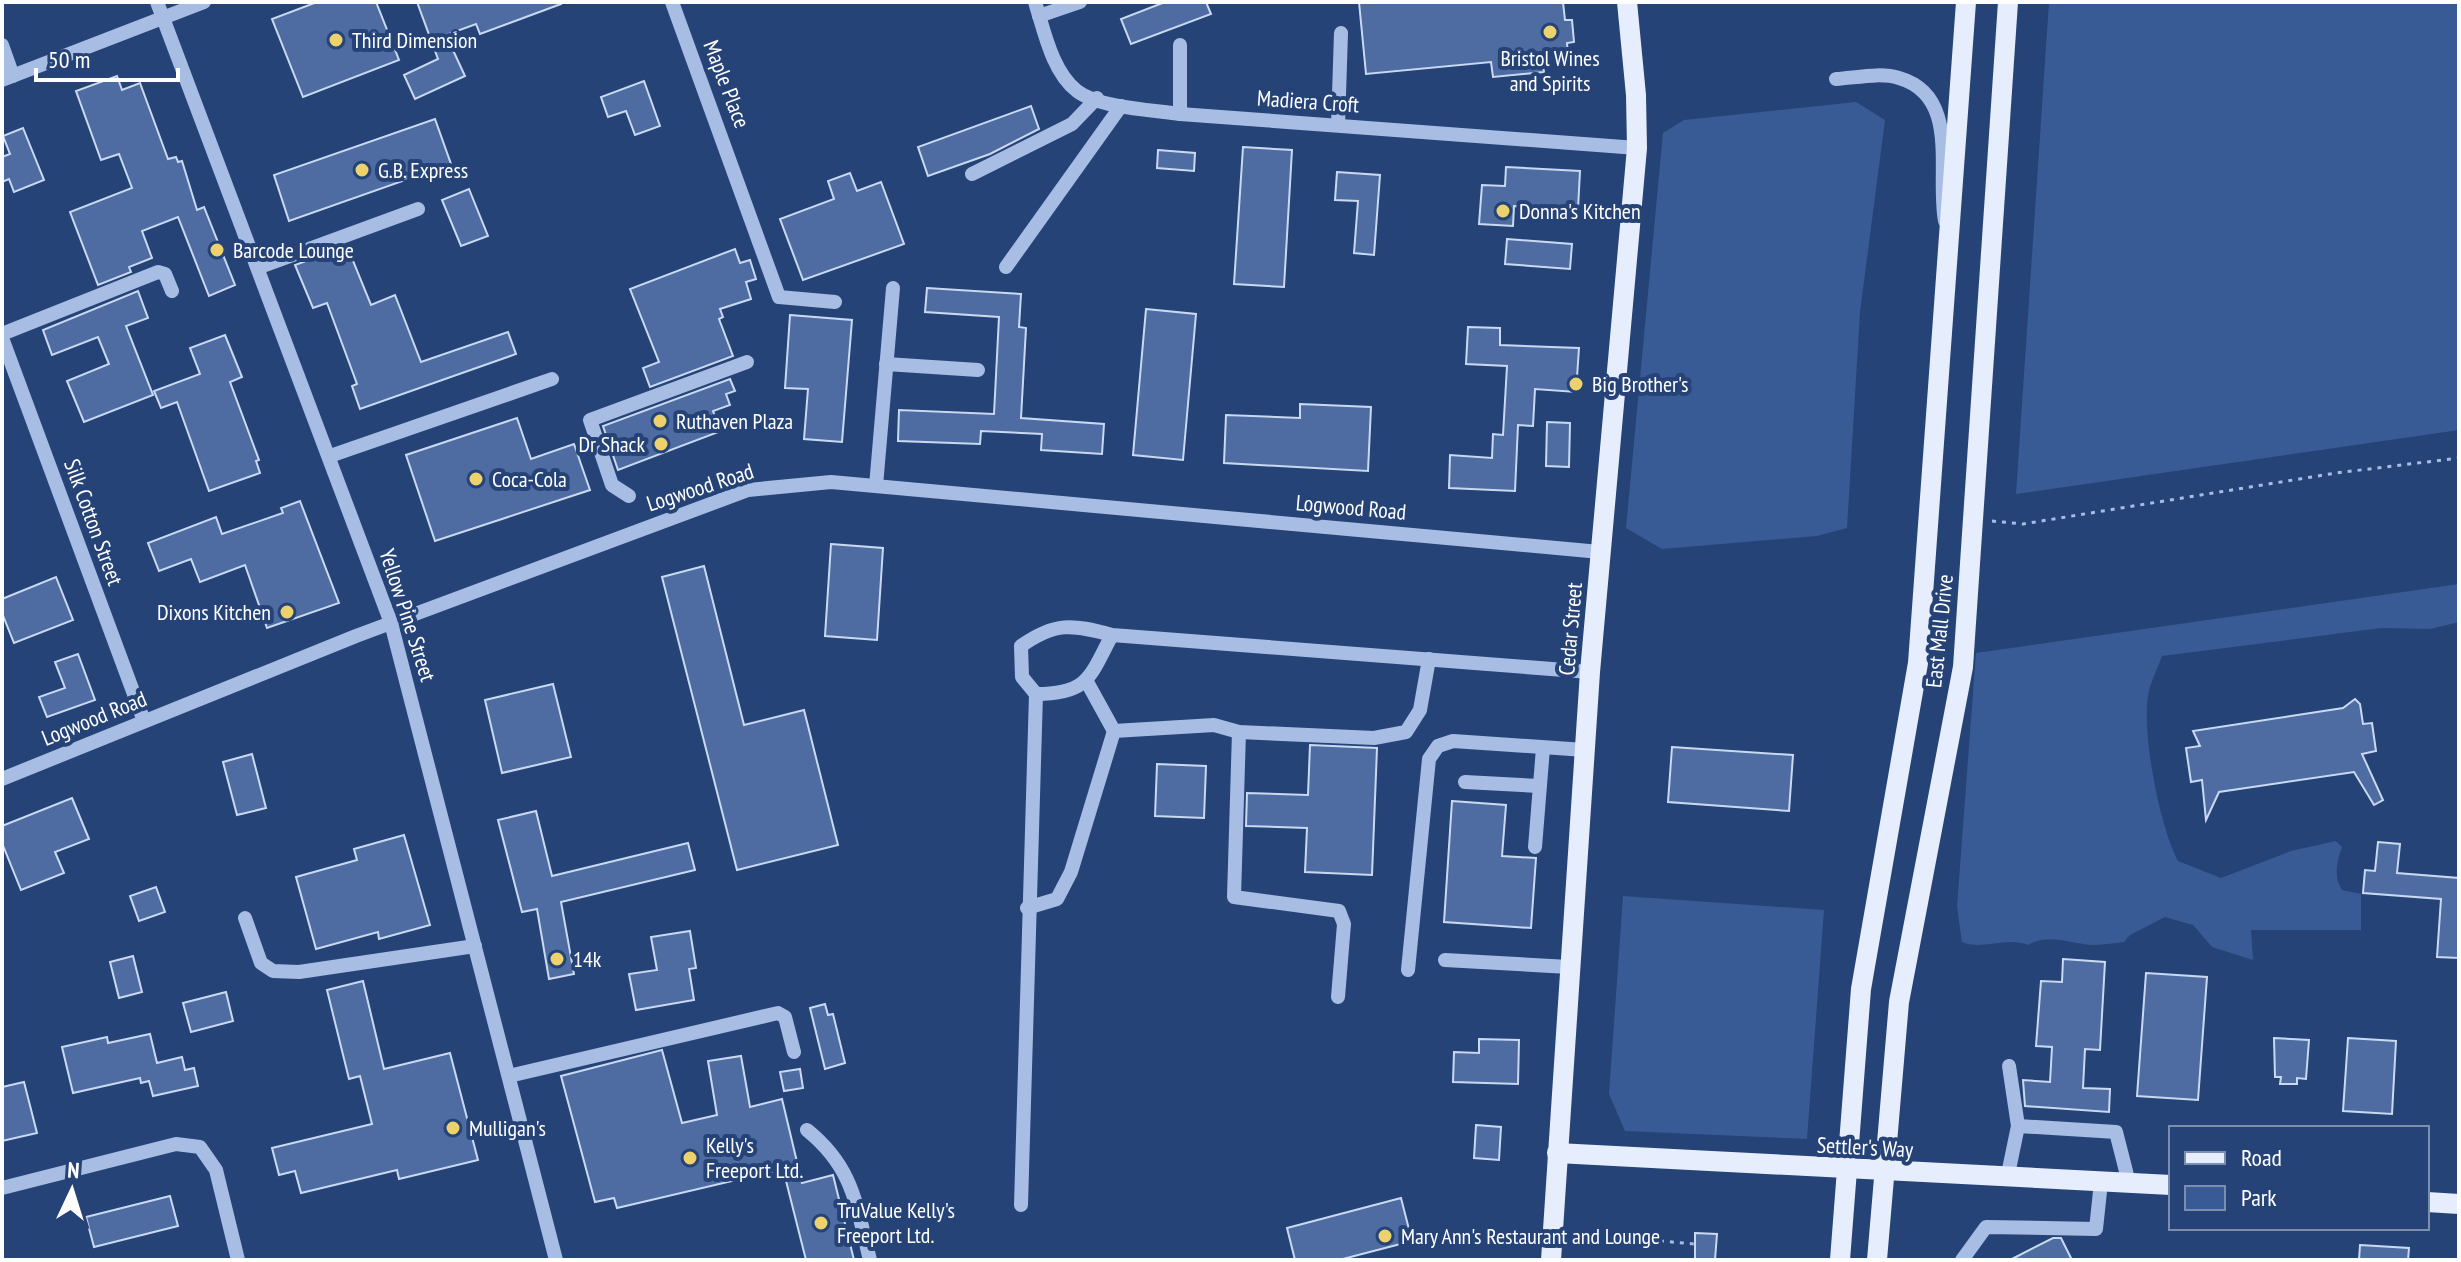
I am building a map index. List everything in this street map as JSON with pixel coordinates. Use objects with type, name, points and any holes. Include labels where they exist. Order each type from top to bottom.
[{"type":"main road","name":"Cedar Street","points":[[1551,1260],[1590,672],[1637,148],[1636,95],[1627,2]]},
{"type":"main road","name":"East Mall Drive","points":[[1840,1260],[1861,989],[1918,663],[1966,2]]},
{"type":"main road","name":"East Mall Drive","points":[[1877,1260],[1882,1170],[1899,1002],[1963,667],[2008,2]]},
{"type":"main road","name":"Settler's Way","points":[[1557,1153],[2007,1179],[2169,1185]]},
{"type":"main road","points":[[2429,1202],[2459,1204]]},
{"type":"street","name":"Yellow Pine Street","points":[[157,2],[260,267],[391,623],[556,1260]]},
{"type":"street","points":[[2,45],[7,78],[204,2]]},
{"type":"street","name":"Maple Place","points":[[672,2],[740,182],[779,297],[835,302]]},
{"type":"street","points":[[1037,9],[1080,2]]},
{"type":"street","name":"Madiera Croft","points":[[1037,9],[1056,62],[1078,91],[1121,106],[1180,114],[1637,148]]},
{"type":"street","points":[[1338,125],[1341,33]]},
{"type":"street","points":[[1180,45],[1180,114]]},
{"type":"street","points":[[1836,79],[1898,78],[1924,91],[1943,123],[1940,194],[1948,241]]},
{"type":"street","points":[[972,174],[1072,124],[1097,98]]},
{"type":"street","points":[[1006,267],[1121,106]]},
{"type":"street","points":[[260,267],[418,209]]},
{"type":"street","points":[[2,336],[158,272],[165,274],[172,291]]},
{"type":"street","points":[[876,486],[893,288]]},
{"type":"street","name":"Silk Cotton Street","points":[[2,336],[144,721]]},
{"type":"street","points":[[629,496],[612,485],[590,420],[747,362]]},
{"type":"street","points":[[886,364],[978,370]]},
{"type":"street","points":[[330,456],[552,379]]},
{"type":"street","name":"Logwood Road","points":[[2,779],[391,623],[748,490],[831,482],[1600,552]]},
{"type":"street","points":[[1021,1205],[1027,908],[1036,694],[1022,677],[1021,646],[1043,630],[1075,625],[1112,635],[1590,672]]},
{"type":"street","points":[[1036,694],[1060,694],[1087,682],[1112,635]]},
{"type":"street","points":[[1114,731],[1214,725],[1239,732],[1374,738],[1406,732],[1420,710],[1429,659]]},
{"type":"street","points":[[1027,908],[1057,899],[1071,872],[1114,731],[1087,682]]},
{"type":"street","points":[[1239,732],[1234,897],[1339,911],[1344,924],[1338,997]]},
{"type":"street","points":[[1408,970],[1429,759],[1438,746],[1453,741],[1585,750]]},
{"type":"street","points":[[1535,847],[1543,748]]},
{"type":"street","points":[[1465,782],[1539,786]]},
{"type":"street","points":[[245,918],[261,963],[273,971],[299,972],[475,946]]},
{"type":"street","points":[[1445,960],[1569,967]]},
{"type":"street","points":[[509,1076],[778,1013],[785,1017],[794,1052]]},
{"type":"street","points":[[2007,1179],[2018,1126],[2009,1066]]},
{"type":"street","points":[[2018,1126],[2116,1132],[2129,1183]]},
{"type":"street","points":[[807,1130],[823,1143],[847,1174],[870,1260]]},
{"type":"street","points":[[2,1188],[176,1144],[200,1147],[216,1170],[238,1260]]},
{"type":"street","points":[[1962,1260],[1986,1227],[2096,1229],[2101,1182]]},
{"type":"path","points":[[1973,519],[2023,524],[2336,473],[2459,458]]},
{"type":"path","points":[[1640,1239],[1694,1244]]},
{"type":"green space","points":[[2049,2],[2459,2],[2459,430],[2016,494]]},
{"type":"green space","points":[[1856,102],[1885,120],[1860,312],[1847,528],[1817,536],[1662,549],[1626,528],[1663,133],[1684,120]]},
{"type":"green space","points":[[2459,584],[2459,622],[2430,629],[2381,628],[2162,656],[2150,687],[2147,729],[2153,778],[2178,861],[2221,878],[2291,851],[2336,841],[2342,847],[2337,869],[2339,885],[2342,890],[2361,894],[2361,930],[2251,930],[2253,960],[2212,947],[2193,925],[2165,917],[2130,935],[2124,942],[2091,945],[2051,939],[2028,945],[2011,942],[1978,945],[1962,942],[1957,907],[1976,653]]},
{"type":"green space","points":[[1623,896],[1824,910],[1807,1139],[1625,1131],[1609,1094]]},
{"type":"building","name":"Third Dimension","points":[[317,2],[376,2],[399,60],[303,97],[272,19]]},
{"type":"building","points":[[417,2],[561,4],[480,34],[476,24],[446,35],[465,76],[415,99],[404,75],[438,59]]},
{"type":"building","points":[[1165,2],[1206,2],[1211,14],[1131,44],[1121,19]]},
{"type":"building","points":[[1359,2],[1563,2],[1565,20],[1572,20],[1574,42],[1567,43],[1568,55],[1542,58],[1544,72],[1493,77],[1491,62],[1366,74]]},
{"type":"building","points":[[117,76],[122,90],[140,83],[168,159],[176,157],[178,162],[182,161],[197,210],[204,207],[235,285],[209,296],[178,217],[142,231],[152,258],[129,267],[131,272],[98,285],[70,212],[132,188],[119,154],[101,160],[76,91]]},
{"type":"building","points":[[644,81],[660,126],[635,135],[626,111],[608,117],[601,97]]},
{"type":"building","points":[[1031,106],[1039,129],[990,154],[928,176],[918,147]]},
{"type":"building","name":"G.B. Express","points":[[435,119],[451,164],[289,221],[274,175]]},
{"type":"building","points":[[23,128],[44,180],[14,192],[9,179],[2,182],[2,157],[10,154],[3,136]]},
{"type":"building","points":[[1243,147],[1292,150],[1284,287],[1234,284]]},
{"type":"building","points":[[1158,150],[1195,153],[1194,171],[1157,168]]},
{"type":"building","points":[[1506,167],[1580,171],[1578,209],[1514,206],[1513,226],[1479,224],[1482,185],[1505,186]]},
{"type":"building","points":[[1337,172],[1380,175],[1374,255],[1354,253],[1358,201],[1335,200]]},
{"type":"building","points":[[850,173],[857,191],[881,182],[904,244],[803,280],[780,219],[834,199],[828,181]]},
{"type":"building","points":[[469,189],[488,236],[461,246],[442,200]]},
{"type":"building","points":[[1507,239],[1572,244],[1570,269],[1505,264]]},
{"type":"building","points":[[347,246],[371,305],[395,295],[421,362],[508,332],[516,354],[360,409],[352,386],[357,384],[327,303],[313,308],[295,265]]},
{"type":"building","points":[[735,249],[740,263],[750,260],[756,279],[746,282],[751,299],[720,309],[723,317],[719,319],[733,356],[650,387],[643,368],[659,362],[630,289]]},
{"type":"building","points":[[927,288],[1021,294],[1019,327],[1026,328],[1021,418],[1104,424],[1102,454],[1041,450],[1042,434],[981,431],[980,444],[898,441],[899,410],[994,414],[999,317],[925,312]]},
{"type":"building","points":[[138,291],[148,318],[126,326],[153,395],[84,422],[67,381],[109,364],[98,337],[52,355],[43,330]]},
{"type":"building","points":[[1146,309],[1196,314],[1183,460],[1133,455]]},
{"type":"building","points":[[790,315],[852,320],[842,442],[804,439],[808,389],[785,388]]},
{"type":"building","points":[[1468,327],[1500,328],[1500,345],[1579,348],[1576,392],[1535,389],[1533,426],[1518,425],[1515,491],[1449,488],[1450,455],[1492,458],[1493,434],[1503,435],[1507,366],[1466,364]]},
{"type":"building","points":[[225,335],[242,377],[230,382],[259,460],[256,461],[260,473],[209,491],[177,402],[161,408],[154,391],[200,374],[190,348]]},
{"type":"building","name":"Ruthaven Plaza","points":[[730,379],[735,391],[726,394],[730,405],[713,411],[721,431],[618,470],[603,426]]},
{"type":"building","points":[[1300,404],[1371,407],[1368,471],[1224,463],[1226,415],[1300,418]]},
{"type":"building","name":"Coca-Cola","points":[[517,418],[531,459],[574,444],[590,490],[435,541],[406,455]]},
{"type":"building","points":[[1547,422],[1570,423],[1569,467],[1546,466]]},
{"type":"building","points":[[300,501],[339,603],[267,628],[245,565],[200,582],[191,559],[159,571],[148,543],[216,517],[222,534],[283,513],[281,508]]},
{"type":"building","points":[[831,544],[883,548],[877,640],[825,636]]},
{"type":"building","points":[[704,566],[744,725],[804,710],[838,845],[737,870],[662,577]]},
{"type":"building","points":[[56,577],[73,620],[14,643],[2,613],[2,599]]},
{"type":"building","points":[[78,654],[95,700],[47,717],[39,697],[65,688],[55,662]]},
{"type":"building","points":[[553,684],[571,757],[502,773],[485,700]]},
{"type":"building","points":[[2355,699],[2360,704],[2363,724],[2372,723],[2376,751],[2362,754],[2383,800],[2374,805],[2354,772],[2219,792],[2206,820],[2202,780],[2191,782],[2186,748],[2200,746],[2193,731],[2343,708]]},
{"type":"building","points":[[1310,745],[1377,748],[1372,875],[1305,872],[1307,828],[1246,826],[1247,793],[1308,795]]},
{"type":"building","points":[[1672,747],[1793,755],[1789,811],[1668,802]]},
{"type":"building","points":[[252,754],[266,808],[237,815],[223,762]]},
{"type":"building","points":[[1157,764],[1206,766],[1204,818],[1155,816]]},
{"type":"building","points":[[72,798],[89,839],[55,852],[64,873],[21,890],[2,843],[2,826]]},
{"type":"building","points":[[1452,801],[1506,805],[1502,856],[1536,858],[1531,928],[1444,922]]},
{"type":"building","points":[[536,811],[552,876],[688,843],[695,870],[561,902],[574,974],[549,979],[537,909],[522,912],[498,820]]},
{"type":"building","points":[[404,835],[430,925],[379,939],[378,932],[316,949],[296,877],[357,860],[354,849]]},
{"type":"building","points":[[2378,842],[2400,844],[2397,873],[2459,878],[2459,958],[2437,957],[2441,899],[2363,893],[2365,870],[2375,871]]},
{"type":"building","points":[[156,887],[165,912],[139,921],[130,896]]},
{"type":"building","points":[[690,931],[696,968],[689,969],[694,1000],[636,1010],[629,974],[657,970],[651,937]]},
{"type":"building","points":[[133,956],[142,992],[119,998],[110,962]]},
{"type":"building","points":[[2063,959],[2105,962],[2100,1050],[2085,1049],[2083,1088],[2110,1089],[2109,1112],[2025,1106],[2023,1080],[2050,1082],[2052,1047],[2036,1046],[2041,981],[2062,982]]},
{"type":"building","points":[[2146,973],[2207,977],[2198,1100],[2137,1096]]},
{"type":"building","points":[[363,981],[384,1069],[450,1053],[478,1160],[399,1179],[397,1170],[301,1193],[295,1171],[279,1175],[272,1148],[372,1124],[360,1076],[349,1079],[327,990]]},
{"type":"building","points":[[226,992],[233,1021],[191,1032],[183,1003]]},
{"type":"building","points":[[825,1004],[828,1015],[833,1014],[845,1063],[825,1069],[810,1008]]},
{"type":"building","points":[[150,1034],[157,1063],[182,1057],[185,1070],[194,1068],[198,1086],[153,1096],[149,1081],[141,1083],[140,1078],[73,1093],[62,1047],[107,1037],[108,1043]]},
{"type":"building","points":[[2274,1038],[2309,1040],[2306,1079],[2297,1078],[2297,1084],[2280,1084],[2281,1077],[2275,1077]]},
{"type":"building","points":[[2348,1038],[2396,1041],[2392,1114],[2343,1111]]},
{"type":"building","points":[[1479,1039],[1519,1040],[1518,1084],[1453,1082],[1454,1052],[1479,1053]]},
{"type":"building","points":[[662,1050],[682,1123],[717,1115],[708,1061],[741,1056],[750,1107],[782,1099],[802,1183],[833,1175],[854,1260],[806,1260],[783,1169],[617,1208],[614,1198],[595,1202],[561,1076]]},
{"type":"building","points":[[800,1069],[803,1088],[784,1091],[780,1072]]},
{"type":"building","points":[[24,1082],[37,1133],[2,1141],[2,1087]]},
{"type":"building","points":[[1476,1125],[1501,1127],[1499,1160],[1474,1158]]},
{"type":"building","points":[[170,1196],[178,1226],[94,1247],[86,1217]]},
{"type":"building","points":[[1401,1198],[1412,1241],[1339,1260],[1295,1260],[1287,1228]]},
{"type":"building","points":[[1695,1233],[1717,1234],[1715,1260],[1695,1260]]},
{"type":"building","points":[[2053,1238],[2061,1238],[2072,1260],[2010,1260]]},
{"type":"building","points":[[2360,1245],[2409,1248],[2408,1260],[2359,1260]]},
{"type":"place","name":"Bristol Wines and Spirits","points":[[1550,32]]},
{"type":"place","name":"Third Dimension","points":[[336,40]]},
{"type":"place","name":"G.B. Express","points":[[362,170]]},
{"type":"place","name":"Donna's Kitchen","points":[[1503,211]]},
{"type":"place","name":"Barcode Lounge","points":[[217,250]]},
{"type":"place","name":"Big Brother's","points":[[1576,384]]},
{"type":"place","name":"Ruthaven Plaza","points":[[660,421]]},
{"type":"place","name":"Dr Shack","points":[[661,444]]},
{"type":"place","name":"Coca-Cola","points":[[476,479]]},
{"type":"place","name":"Dixons Kitchen","points":[[287,612]]},
{"type":"place","name":"14k","points":[[557,959]]},
{"type":"place","name":"Mulligan's","points":[[453,1128]]},
{"type":"place","name":"Kelly's Freeport Ltd.","points":[[690,1158]]},
{"type":"place","name":"TruValue Kelly's Freeport Ltd.","points":[[821,1223]]},
{"type":"place","name":"Mary Ann's Restaurant and Lounge","points":[[1385,1236]]}]
